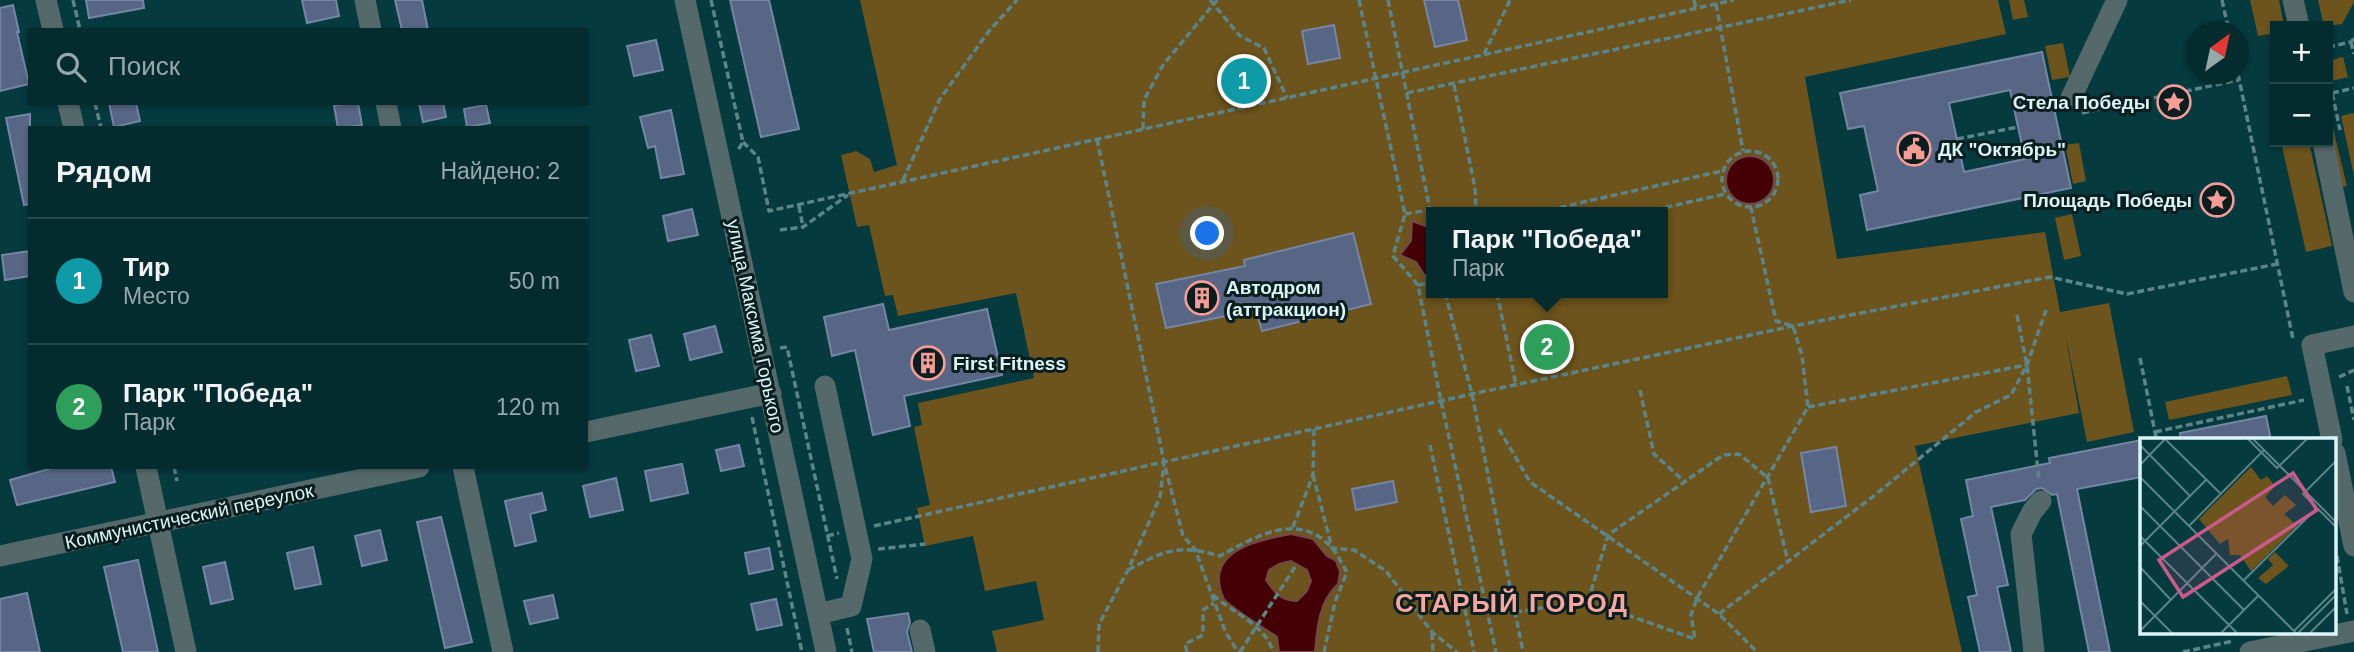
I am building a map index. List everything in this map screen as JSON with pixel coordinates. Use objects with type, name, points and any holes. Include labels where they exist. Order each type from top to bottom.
[{"type":"street","points":[[46,0],[53,28]]},
{"type":"street","points":[[365,0],[371,28]]},
{"type":"street","name":"улица Максима Горького","points":[[685,0],[826,652]]},
{"type":"street","points":[[2071,98],[2117,0]]},
{"type":"street","points":[[2293,0],[2298,21]]},
{"type":"street","points":[[68,105],[74,126]]},
{"type":"street","points":[[386,105],[391,126]]},
{"type":"street","points":[[2324,147],[2354,292]]},
{"type":"street","points":[[2332,438],[2312,345],[2354,336]]},
{"type":"street","points":[[818,614],[851,606],[862,559],[825,386]]},
{"type":"street","points":[[588,432],[771,393]]},
{"type":"street","points":[[2336,458],[2354,545]]},
{"type":"street","points":[[146,469],[186,652]]},
{"type":"street","name":"Коммунистический переулок","points":[[0,556],[410,469]]},
{"type":"street","points":[[463,469],[503,652]]},
{"type":"street","points":[[2034,652],[2021,534],[2041,501]]},
{"type":"street","points":[[920,630],[925,652]]},
{"type":"street","points":[[2242,647],[2331,634]]},
{"type":"path","points":[[73,0],[80,28]]},
{"type":"path","points":[[711,0],[743,142],[758,157],[769,211],[1734,0]]},
{"type":"path","points":[[902,181],[940,99],[989,31],[1017,0]]},
{"type":"path","points":[[1359,0],[1405,215],[1393,256],[1418,285],[1496,652]]},
{"type":"path","points":[[1388,0],[1431,207]]},
{"type":"path","points":[[1484,54],[1510,0]]},
{"type":"path","points":[[1694,0],[1696,9]]},
{"type":"path","points":[[1407,93],[1851,0]]},
{"type":"path","points":[[2222,0],[2227,21]]},
{"type":"path","points":[[1143,129],[1144,100],[1163,65],[1214,1],[1240,36],[1264,48],[1287,98]]},
{"type":"path","points":[[1716,4],[1743,151]]},
{"type":"path","points":[[2333,46],[2353,40],[2354,54]]},
{"type":"path","points":[[2088,113],[2221,84]]},
{"type":"path","points":[[2240,84],[2290,326]]},
{"type":"path","points":[[1454,85],[1475,188],[1476,207]]},
{"type":"path","points":[[2333,93],[2354,88]]},
{"type":"path","points":[[96,105],[101,126]]},
{"type":"path","points":[[1957,139],[2018,127]]},
{"type":"path","points":[[1097,139],[1164,462],[1183,536],[1195,549],[1225,631],[1239,652],[1296,567]]},
{"type":"path","points":[[733,160],[743,142]]},
{"type":"path","points":[[1743,151],[1759,152],[1770,159],[1778,178],[1777,188],[1770,199],[1751,208],[1731,201],[1722,185],[1722,171],[1734,155],[1743,151]]},
{"type":"path","points":[[1561,207],[1722,171]]},
{"type":"path","points":[[780,230],[803,228],[850,193]]},
{"type":"path","points":[[1667,207],[1725,194]]},
{"type":"path","points":[[798,205],[803,228]]},
{"type":"path","points":[[1751,208],[1776,321],[1793,326]]},
{"type":"path","points":[[1405,215],[1426,212]]},
{"type":"path","points":[[924,514],[1793,326],[2050,277],[2127,294],[2277,264]]},
{"type":"path","points":[[1418,285],[1426,284]]},
{"type":"path","points":[[1446,298],[1472,394],[1523,652]]},
{"type":"path","points":[[1498,298],[1516,385]]},
{"type":"path","points":[[1719,614],[1875,495],[1976,412],[2011,395],[2027,365],[2046,310]]},
{"type":"path","points":[[2017,315],[2027,365],[2041,501]]},
{"type":"path","points":[[1515,612],[1588,601],[1695,639],[1691,615],[1697,598],[1808,407],[1802,356],[1793,326]]},
{"type":"path","points":[[775,349],[787,347],[852,652]]},
{"type":"path","points":[[2140,358],[2156,435],[2306,400]]},
{"type":"path","points":[[1808,407],[2027,365]]},
{"type":"path","points":[[2345,376],[2354,420]]},
{"type":"path","points":[[1640,390],[1654,454],[1685,482]]},
{"type":"path","points":[[752,415],[802,652]]},
{"type":"path","points":[[1314,429],[1313,475],[1332,548],[1347,572],[1335,602],[1324,652]]},
{"type":"path","points":[[1499,429],[1530,482],[1719,614],[1757,652]]},
{"type":"path","points":[[1430,445],[1474,652]]},
{"type":"path","points":[[1588,601],[1608,535],[1723,456],[1740,454],[1768,478],[1788,562]]},
{"type":"path","points":[[1098,652],[1099,624],[1128,570],[1160,497],[1164,462]]},
{"type":"path","points":[[174,469],[177,481]]},
{"type":"path","points":[[1293,527],[1313,475]]},
{"type":"path","points":[[1128,570],[1162,551],[1195,549],[1220,556],[1256,536],[1293,527],[1314,535],[1332,548],[1354,550],[1386,572],[1432,632],[1457,652]]},
{"type":"path","points":[[2336,551],[2352,631]]},
{"type":"path","points":[[1211,594],[1270,640],[1273,652]]},
{"type":"path","points":[[1187,652],[1185,644],[1203,635],[1203,610],[1214,603]]},
{"type":"path","points":[[1432,632],[1433,652]]},
{"type":"path","points":[[2183,652],[2242,647]]},
{"type":"shaded area","points":[[860,0],[1998,0],[2006,34],[1805,77],[1837,259],[2045,232],[2060,312],[2109,303],[2134,432],[2087,442],[2065,332],[2079,413],[1915,446],[1962,652],[997,652],[992,631],[1044,620],[1036,581],[985,591],[973,536],[925,546],[917,508],[930,505],[914,427],[922,425],[918,403],[1034,378],[1016,293],[898,316],[893,295],[885,296],[869,225],[857,227],[841,155],[856,151],[870,159],[874,172],[897,165]]},
{"type":"shaded area","points":[[2009,0],[2024,0],[2028,17],[2013,20]]},
{"type":"shaded area","points":[[2250,0],[2279,0],[2283,21],[2270,21],[2270,34],[2258,36]]},
{"type":"shaded area","points":[[2318,0],[2354,0],[2342,24],[2333,25],[2333,21],[2323,21]]},
{"type":"shaded area","points":[[2063,43],[2070,77],[2052,80],[2045,46]]},
{"type":"shaded area","points":[[2343,57],[2348,77],[2333,81],[2333,60]]},
{"type":"shaded area","points":[[2354,114],[2354,176],[2341,116]]},
{"type":"shaded area","points":[[2333,128],[2347,186],[2341,187],[2333,146]]},
{"type":"shaded area","points":[[2079,143],[2086,181],[2073,184],[2065,145]]},
{"type":"shaded area","points":[[2282,147],[2310,147],[2332,246],[2306,252]]},
{"type":"shaded area","points":[[1750,156],[1767,163],[1774,180],[1767,197],[1750,204],[1733,197],[1726,180],[1733,163]]},
{"type":"shaded area","points":[[2072,214],[2081,256],[2064,260],[2055,218]]},
{"type":"shaded area","points":[[1412,221],[1426,226],[1425,276],[1416,262],[1400,255],[1411,241]]},
{"type":"shaded area","points":[[2287,376],[2292,395],[2169,420],[2165,402]]},
{"type":"shaded area","points":[[1291,534],[1313,539],[1327,556],[1336,561],[1340,572],[1338,584],[1327,598],[1320,615],[1315,652],[1279,652],[1277,637],[1228,603],[1221,592],[1219,578],[1221,567],[1227,558],[1246,546]],"holes":[[[1291,561],[1307,570],[1311,581],[1307,591],[1297,601],[1279,595],[1266,580],[1269,570]]]},
{"type":"building","points":[[86,0],[143,0],[144,8],[89,18]]},
{"type":"building","points":[[302,0],[336,0],[339,16],[307,23]]},
{"type":"building","points":[[395,0],[422,0],[428,28],[402,28]]},
{"type":"building","points":[[730,0],[769,0],[799,129],[761,137]]},
{"type":"building","points":[[1424,0],[1458,0],[1467,40],[1435,47]]},
{"type":"building","points":[[13,5],[28,84],[0,91],[0,8]]},
{"type":"building","points":[[1334,25],[1340,58],[1308,64],[1302,31]]},
{"type":"building","points":[[656,40],[663,70],[634,76],[627,46]]},
{"type":"building","name":"ДК \"Октябрь\"","points":[[2042,52],[2071,188],[1867,230],[1860,195],[1878,191],[1864,126],[1848,129],[1840,93]],"holes":[[[2010,90],[2025,159],[1964,172],[1949,103]]]},
{"type":"building","points":[[1244,60],[1259,66],[1265,81],[1259,96],[1244,102],[1229,96],[1223,81],[1229,66]]},
{"type":"building","points":[[109,105],[136,105],[140,121],[114,126]]},
{"type":"building","points":[[358,105],[362,125],[338,126],[334,106]]},
{"type":"building","points":[[419,105],[443,105],[446,117],[423,122]]},
{"type":"building","points":[[486,105],[490,123],[467,126],[464,109]]},
{"type":"building","points":[[671,110],[684,174],[661,178],[655,146],[648,148],[640,117]]},
{"type":"building","points":[[30,114],[28,204],[24,205],[6,118]]},
{"type":"building","points":[[692,209],[698,235],[668,241],[663,216]]},
{"type":"building","points":[[1353,233],[1371,304],[1262,331],[1256,310],[1166,328],[1156,284],[1245,266],[1244,260]]},
{"type":"building","points":[[28,251],[28,276],[5,280],[2,255]]},
{"type":"building","name":"First Fitness","points":[[883,304],[889,330],[987,309],[1002,375],[904,396],[910,426],[873,435],[855,350],[832,356],[824,317]]},
{"type":"building","points":[[715,326],[722,352],[690,360],[684,334]]},
{"type":"building","points":[[651,335],[659,366],[636,371],[629,340]]},
{"type":"building","points":[[2266,416],[2271,438],[2181,438],[2180,433]]},
{"type":"building","points":[[2140,440],[2140,477],[2077,489],[2110,652],[2089,652],[2057,494],[2052,495],[2042,488],[2036,489],[2025,500],[1991,507],[2008,585],[1997,587],[2011,652],[1980,652],[1968,597],[1977,595],[1961,519],[1973,516],[1966,480],[2050,463],[2049,458]]},
{"type":"building","points":[[739,445],[744,466],[721,471],[716,450]]},
{"type":"building","points":[[1836,447],[1846,506],[1811,512],[1801,453]]},
{"type":"building","points":[[682,464],[688,493],[651,501],[645,471]]},
{"type":"building","points":[[49,469],[112,469],[115,482],[17,505],[10,480]]},
{"type":"building","points":[[616,478],[623,510],[590,517],[583,486]]},
{"type":"building","points":[[1393,481],[1397,502],[1356,510],[1352,489]]},
{"type":"building","points":[[542,493],[546,510],[530,514],[536,541],[515,546],[505,501]]},
{"type":"building","points":[[441,517],[472,642],[445,648],[417,522]]},
{"type":"building","points":[[380,530],[387,560],[362,566],[355,536]]},
{"type":"building","points":[[313,547],[321,584],[295,589],[287,553]]},
{"type":"building","points":[[769,548],[773,569],[749,574],[745,553]]},
{"type":"building","points":[[138,560],[158,652],[123,652],[104,567]]},
{"type":"building","points":[[225,562],[233,599],[211,604],[203,567]]},
{"type":"building","points":[[27,593],[40,652],[0,652],[0,599]]},
{"type":"building","points":[[553,595],[558,618],[530,624],[524,601]]},
{"type":"building","points":[[776,599],[782,625],[757,630],[751,604]]},
{"type":"building","points":[[908,613],[910,622],[907,632],[912,652],[874,652],[867,619]]},
{"type":"place","name":"Тир","points":[[1244,81]]},
{"type":"place","name":"Стела Победы","points":[[2174,102]]},
{"type":"place","name":"ДК \"Октябрь\"","points":[[1914,149]]},
{"type":"place","name":"Площадь Победы","points":[[2217,200]]},
{"type":"place","name":"Автодром (аттракцион)","points":[[1202,298]]},
{"type":"place","name":"Парк \"Победа\"","points":[[1547,347]]},
{"type":"place","name":"First Fitness","points":[[928,363]]},
{"type":"district","name":"СТАРЫЙ ГОРОД","points":[[1512,603]]}]
